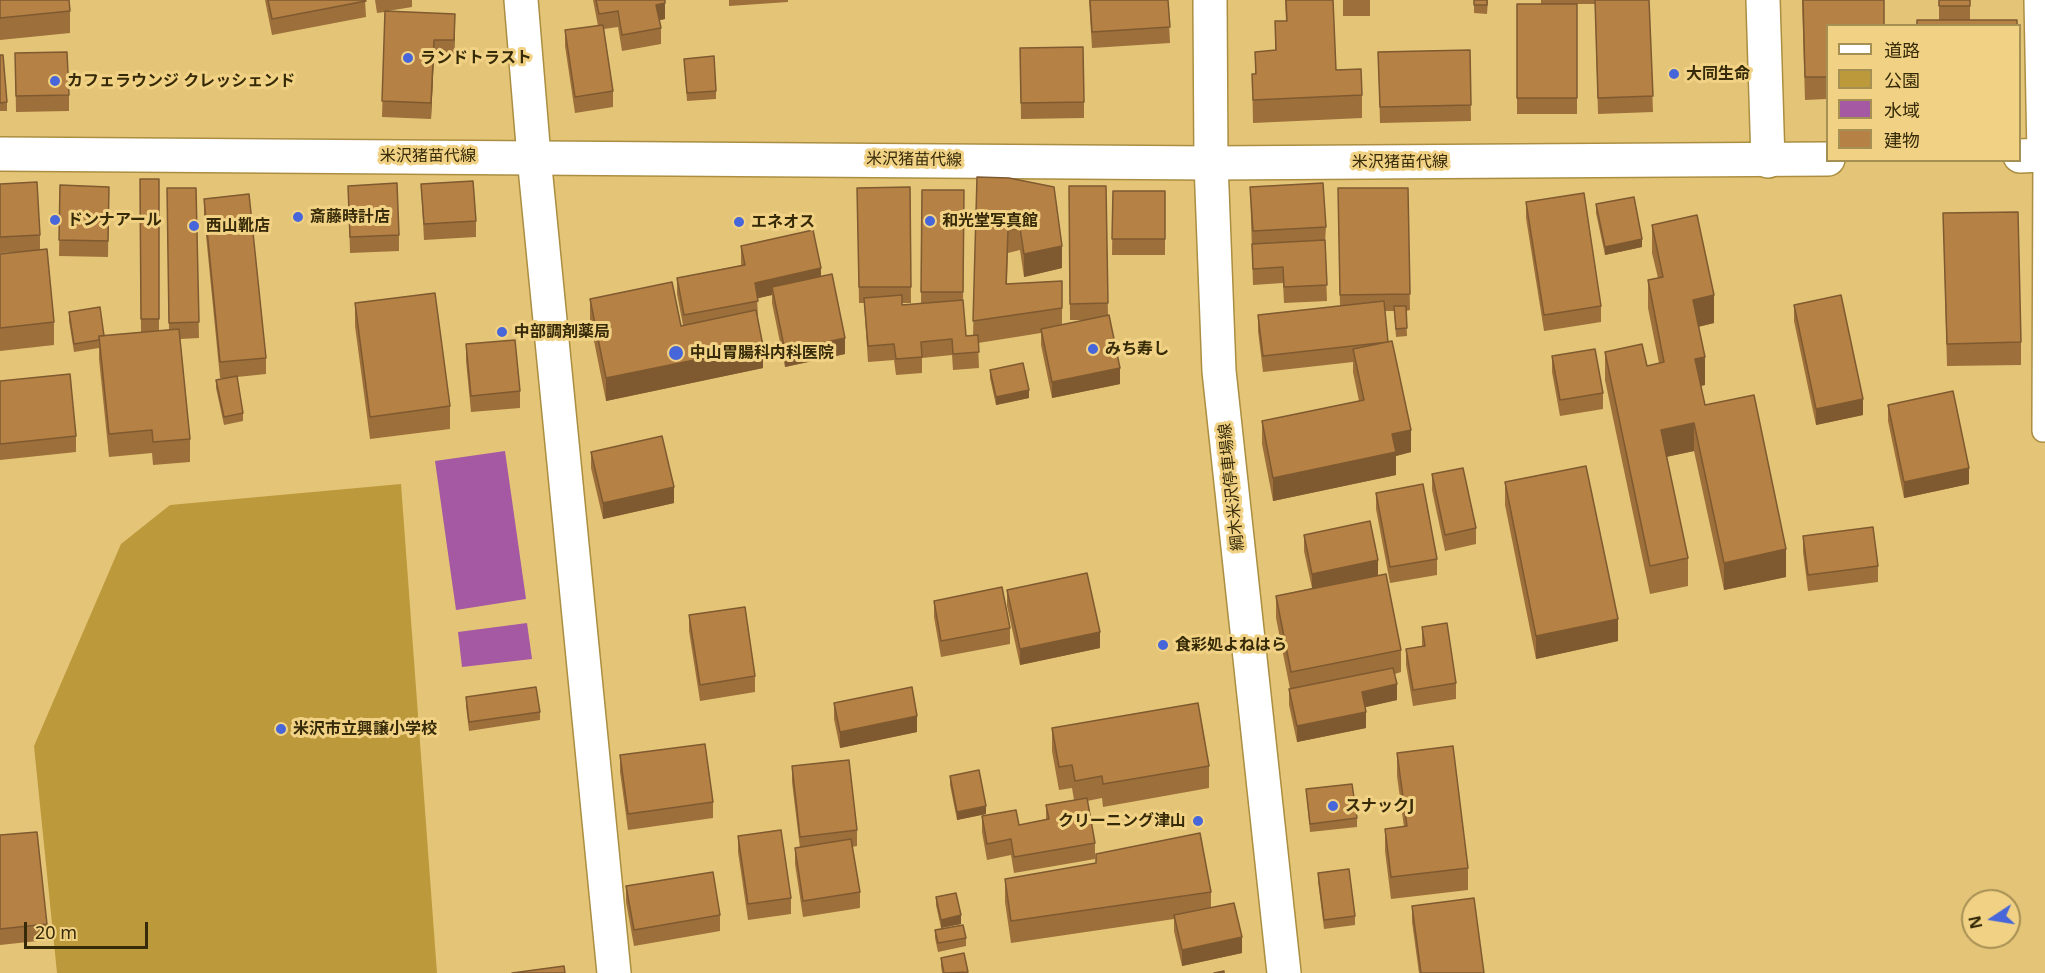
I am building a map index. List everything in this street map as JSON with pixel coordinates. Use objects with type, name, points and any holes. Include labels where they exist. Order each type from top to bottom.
[{"type":"main road","points":[[521,0],[534,157],[614,973]]},
{"type":"main road","name":"綱木米沢停車場線","points":[[1210,0],[1211,163],[1219,371],[1284,973]]},
{"type":"main road","points":[[1763,0],[1768,161]]},
{"type":"main road","points":[[2036,155],[2041,0]]},
{"type":"main road","name":"米沢猪苗代線","points":[[0,154],[1211,163],[1826,159]]},
{"type":"lane","points":[[2036,155],[2043,431]]},
{"type":"green space","points":[[401,484],[437,973],[57,973],[34,746],[121,544],[170,505]]},
{"type":"water","points":[[505,451],[526,599],[456,610],[435,461]]},
{"type":"water","points":[[527,623],[532,659],[462,667],[458,632]]},
{"type":"building","points":[[0,0],[69,0],[70,11],[0,18]]},
{"type":"building","points":[[268,0],[365,0],[366,1],[272,19]]},
{"type":"building","points":[[596,0],[665,0],[665,3],[656,5],[661,28],[622,35],[618,11],[599,14]]},
{"type":"building","points":[[1090,0],[1168,0],[1170,27],[1092,32]]},
{"type":"building","points":[[1286,0],[1333,0],[1336,70],[1361,69],[1362,95],[1253,100],[1252,74],[1256,74],[1255,52],[1276,50],[1275,21],[1287,21]]},
{"type":"building","points":[[1474,0],[1487,0],[1487,5],[1474,5]]},
{"type":"building","points":[[1595,0],[1649,0],[1653,96],[1598,98]]},
{"type":"building","points":[[1803,0],[1884,0],[1884,24],[1826,24],[1826,77],[1805,77]]},
{"type":"building","points":[[1939,0],[1970,0],[1970,6],[1939,6]]},
{"type":"building","points":[[1517,4],[1577,4],[1577,98],[1517,98]]},
{"type":"building","points":[[385,11],[455,14],[454,40],[434,40],[431,103],[382,101]]},
{"type":"building","points":[[1917,20],[2017,20],[2017,24],[1917,24]]},
{"type":"building","points":[[603,25],[613,91],[575,97],[565,30]]},
{"type":"building","points":[[1083,47],[1084,102],[1021,103],[1020,48]]},
{"type":"building","points":[[1470,50],[1471,105],[1380,107],[1378,52]]},
{"type":"building","points":[[67,52],[69,95],[16,96],[15,53]]},
{"type":"building","points":[[0,55],[3,55],[7,102],[0,103]]},
{"type":"building","points":[[714,56],[716,91],[687,93],[684,59]]},
{"type":"building","points":[[977,177],[1009,178],[1054,187],[1062,246],[1024,254],[1020,228],[1008,230],[1006,284],[1062,281],[1062,308],[973,321]]},
{"type":"building","points":[[140,179],[159,179],[159,319],[141,319]]},
{"type":"building","points":[[473,181],[476,221],[424,224],[421,184]]},
{"type":"building","points":[[37,182],[40,235],[0,237],[0,184]]},
{"type":"building","points":[[397,183],[399,235],[350,237],[348,186]]},
{"type":"building","points":[[1323,183],[1326,227],[1253,231],[1250,187]]},
{"type":"building","points":[[60,185],[109,187],[108,241],[59,240]]},
{"type":"building","points":[[1069,186],[1106,186],[1108,303],[1070,304]]},
{"type":"building","points":[[910,187],[911,287],[859,287],[857,188]]},
{"type":"building","points":[[167,188],[196,188],[199,322],[169,323]]},
{"type":"building","points":[[1338,188],[1408,188],[1410,294],[1340,295]]},
{"type":"building","points":[[922,190],[964,190],[963,292],[921,292]]},
{"type":"building","points":[[1113,191],[1165,191],[1165,239],[1112,239]]},
{"type":"building","points":[[1584,193],[1601,306],[1544,315],[1526,202]]},
{"type":"building","points":[[249,194],[266,358],[220,362],[204,199]]},
{"type":"building","points":[[1634,197],[1642,239],[1605,247],[1596,204]]},
{"type":"building","points":[[2018,212],[2021,342],[1947,344],[1943,213]]},
{"type":"building","points":[[1697,215],[1714,295],[1693,300],[1705,357],[1695,359],[1705,405],[1754,395],[1786,549],[1724,563],[1694,423],[1661,430],[1688,558],[1650,566],[1605,352],[1642,344],[1647,366],[1664,362],[1648,280],[1663,277],[1652,225]]},
{"type":"building","points":[[813,230],[821,268],[755,283],[758,301],[684,315],[677,278],[745,265],[741,246]]},
{"type":"building","points":[[1325,240],[1327,285],[1284,287],[1283,267],[1253,269],[1252,244]]},
{"type":"building","points":[[47,249],[54,322],[0,328],[0,254]]},
{"type":"building","points":[[832,274],[845,338],[785,351],[772,287]]},
{"type":"building","points":[[672,282],[681,326],[756,310],[763,346],[606,378],[590,299]]},
{"type":"building","points":[[435,293],[450,406],[370,417],[355,303]]},
{"type":"building","points":[[902,295],[902,305],[963,300],[966,336],[978,335],[979,352],[953,354],[952,339],[921,342],[922,357],[896,359],[894,344],[868,346],[864,298]]},
{"type":"building","points":[[1841,295],[1863,399],[1816,409],[1794,305]]},
{"type":"building","points":[[1384,301],[1388,342],[1263,356],[1258,315]]},
{"type":"building","points":[[1394,306],[1406,306],[1407,328],[1396,329]]},
{"type":"building","points":[[100,307],[104,336],[99,336],[99,340],[74,344],[69,312]]},
{"type":"building","points":[[1109,315],[1120,368],[1052,382],[1041,329]]},
{"type":"building","points":[[179,329],[190,439],[153,442],[152,430],[109,434],[99,336]]},
{"type":"building","points":[[515,340],[520,391],[471,396],[466,344]]},
{"type":"building","points":[[1392,341],[1411,430],[1392,434],[1396,452],[1273,478],[1262,421],[1364,400],[1353,349]]},
{"type":"building","points":[[1595,349],[1603,393],[1560,400],[1552,356]]},
{"type":"building","points":[[1023,363],[1029,390],[996,397],[990,370]]},
{"type":"building","points":[[70,374],[76,436],[0,444],[0,381]]},
{"type":"building","points":[[237,376],[243,413],[224,417],[216,380]]},
{"type":"building","points":[[1953,391],[1969,468],[1904,482],[1888,405]]},
{"type":"building","points":[[662,436],[674,487],[603,503],[591,452]]},
{"type":"building","points":[[1586,466],[1618,619],[1536,636],[1505,482]]},
{"type":"building","points":[[1463,468],[1476,528],[1445,535],[1432,474]]},
{"type":"building","points":[[1423,484],[1437,559],[1390,567],[1376,493]]},
{"type":"building","points":[[1370,521],[1378,560],[1312,574],[1304,535]]},
{"type":"building","points":[[1873,527],[1878,566],[1808,575],[1803,536]]},
{"type":"building","points":[[1087,573],[1100,632],[1020,649],[1007,590]]},
{"type":"building","points":[[1386,574],[1401,650],[1291,672],[1276,596]]},
{"type":"building","points":[[1002,587],[1010,628],[941,641],[934,601]]},
{"type":"building","points":[[745,607],[755,676],[700,685],[689,615]]},
{"type":"building","points":[[1447,623],[1456,683],[1413,690],[1406,649],[1425,646],[1422,627]]},
{"type":"building","points":[[1393,668],[1397,684],[1362,692],[1366,712],[1297,726],[1289,689]]},
{"type":"building","points":[[536,687],[540,712],[469,722],[466,697]]},
{"type":"building","points":[[912,687],[917,716],[840,732],[834,703]]},
{"type":"building","points":[[1198,703],[1209,766],[1103,784],[1102,776],[1075,781],[1072,765],[1059,767],[1052,728]]},
{"type":"building","points":[[705,744],[713,802],[628,814],[620,755]]},
{"type":"building","points":[[1453,746],[1468,868],[1391,877],[1385,829],[1407,826],[1397,753]]},
{"type":"building","points":[[849,760],[857,830],[800,837],[792,766]]},
{"type":"building","points":[[979,770],[986,806],[957,812],[950,776]]},
{"type":"building","points":[[1352,784],[1357,818],[1310,824],[1306,789]]},
{"type":"building","points":[[1087,798],[1095,843],[1014,857],[1011,839],[987,844],[982,816],[1016,810],[1019,825],[1049,819],[1046,805]]},
{"type":"building","points":[[781,830],[791,898],[748,904],[738,836]]},
{"type":"building","points":[[37,832],[47,924],[0,929],[0,835]]},
{"type":"building","points":[[1200,833],[1211,892],[1011,921],[1005,879],[1096,863],[1096,854]]},
{"type":"building","points":[[851,839],[860,892],[803,901],[795,848]]},
{"type":"building","points":[[1349,869],[1355,916],[1324,920],[1318,873]]},
{"type":"building","points":[[713,872],[720,915],[634,930],[626,886]]},
{"type":"building","points":[[956,893],[961,915],[941,920],[936,897]]},
{"type":"building","points":[[1474,898],[1484,973],[1421,973],[1412,906]]},
{"type":"building","points":[[1234,903],[1242,937],[1182,950],[1174,915]]},
{"type":"building","points":[[963,925],[966,938],[938,943],[935,930]]},
{"type":"building","points":[[964,953],[968,972],[944,973],[941,958]]},
{"type":"building","points":[[564,966],[565,973],[512,973]]},
{"type":"place","name":"ランドトラスト","points":[[408,58]]},
{"type":"place","name":"大同生命","points":[[1674,74]]},
{"type":"place","name":"カフェラウンジ クレッシェンド","points":[[55,81]]},
{"type":"place","name":"斎藤時計店","points":[[298,217]]},
{"type":"place","name":"ドンナアール","points":[[55,220]]},
{"type":"place","name":"和光堂写真館","points":[[930,221]]},
{"type":"place","name":"エネオス","points":[[739,222]]},
{"type":"place","name":"西山靴店","points":[[194,226]]},
{"type":"place","name":"中部調剤薬局","points":[[502,332]]},
{"type":"place","name":"みち寿し","points":[[1093,349]]},
{"type":"place","name":"中山胃腸科内科医院","points":[[676,353]]},
{"type":"place","name":"食彩処よねはら","points":[[1163,645]]},
{"type":"place","name":"米沢市立興譲小学校","points":[[281,729]]},
{"type":"place","name":"スナックJ","points":[[1333,806]]},
{"type":"place","name":"クリーニング津山","points":[[1198,821]]}]
